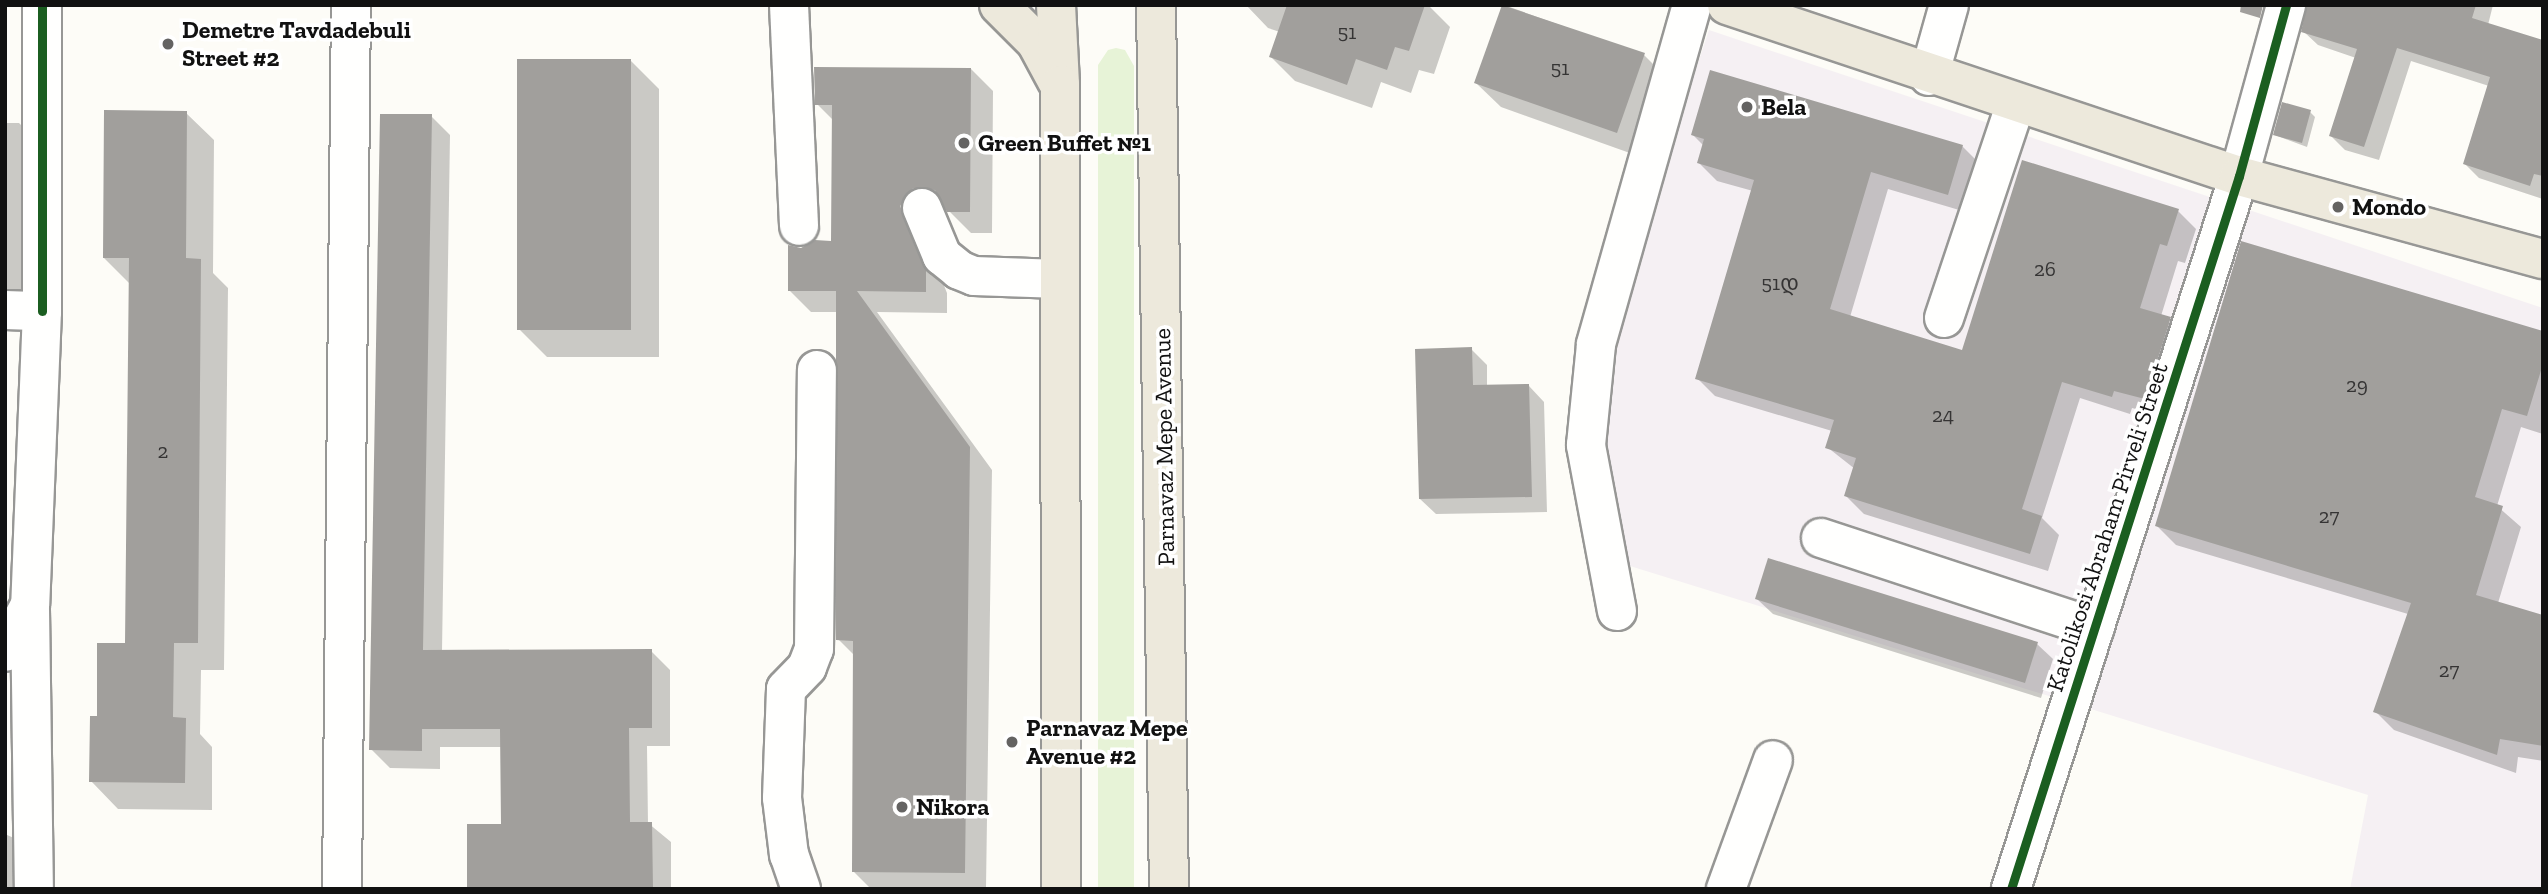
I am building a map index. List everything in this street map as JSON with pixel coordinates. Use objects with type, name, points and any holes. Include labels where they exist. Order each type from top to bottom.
[{"type":"main road","points":[[999,5],[1037,42],[1060,85]]},
{"type":"main road","points":[[1056,5],[1060,85],[1061,889]]},
{"type":"main road","name":"Parnavaz Mepe Avenue","points":[[1156,5],[1169,889]]},
{"type":"main road","points":[[1727,5],[1929,76],[2239,176],[2539,259]]},
{"type":"street","points":[[34,889],[30,605],[20,533],[43,311],[42,5]]},
{"type":"street","points":[[342,889],[351,5]]},
{"type":"street","points":[[789,5],[799,226]]},
{"type":"street","points":[[1617,611],[1586,445],[1596,344],[1692,5]]},
{"type":"street","points":[[1929,76],[1949,5]]},
{"type":"street","name":"Katolikosi Abraham Pirveli Street","points":[[2011,889],[2239,176],[2286,5]]},
{"type":"street","points":[[1944,318],[2016,103]]},
{"type":"street","points":[[922,208],[942,256],[959,270],[974,276],[1060,279]]},
{"type":"street","points":[[5,310],[43,311]]},
{"type":"street","points":[[801,889],[789,855],[782,798],[786,689],[807,667],[814,649],[817,370]]},
{"type":"street","points":[[1821,538],[2095,628]]},
{"type":"street","points":[[5,652],[30,605]]},
{"type":"street","points":[[1726,889],[1773,761]]},
{"type":"shaded area","points":[[1709,30],[2543,308],[2543,889],[2350,889],[2368,795],[1617,562],[1587,395]]},
{"type":"green space","points":[[1108,50],[1125,50],[1134,66],[1134,889],[1098,889],[1098,65]]},
{"type":"building","points":[[1287,5],[1425,5],[1409,51],[1395,47],[1387,70],[1356,59],[1347,85],[1269,57]]},
{"type":"building","points":[[1502,5],[1645,53],[1617,133],[1474,83]]},
{"type":"building","points":[[2241,5],[2263,5],[2260,18],[2240,12]]},
{"type":"building","points":[[2307,5],[2476,5],[2472,18],[2543,40],[2543,176],[2534,174],[2530,186],[2463,164],[2490,77],[2397,48],[2364,147],[2329,136],[2357,49],[2301,32]]},
{"type":"building","points":[[517,59],[631,59],[631,330],[517,330]]},
{"type":"building","points":[[814,67],[971,68],[970,212],[947,212],[935,190],[913,188],[900,206],[926,270],[926,292],[857,291],[970,447],[965,873],[852,872],[853,641],[836,640],[836,291],[788,291],[788,245],[801,248],[815,240],[831,241],[832,105],[815,105]]},
{"type":"building","points":[[1710,70],[1963,145],[1948,195],[1871,172],[1830,309],[1962,350],[2022,160],[2179,209],[2167,246],[2160,244],[2140,308],[2171,317],[2145,399],[2114,391],[2112,397],[2062,382],[2022,509],[2042,516],[2030,554],[1844,496],[1856,458],[1825,448],[1834,420],[1695,379],[1754,180],[1697,163],[1704,139],[1691,135]]},
{"type":"building","points":[[2282,102],[2311,110],[2302,143],[2273,135]]},
{"type":"building","points":[[104,110],[187,111],[186,258],[201,259],[198,643],[174,643],[173,717],[186,718],[185,783],[89,782],[90,716],[97,716],[97,643],[125,643],[129,258],[103,258]]},
{"type":"building","points":[[380,114],[432,114],[423,650],[652,649],[652,728],[629,728],[630,822],[652,822],[653,889],[467,889],[467,824],[501,824],[500,729],[422,729],[422,751],[369,750]]},
{"type":"building","points":[[2241,241],[2543,331],[2543,364],[2527,416],[2502,409],[2475,497],[2503,506],[2476,595],[2543,615],[2543,746],[2500,739],[2497,755],[2373,712],[2411,603],[2155,526]]},
{"type":"building","points":[[1472,347],[1473,385],[1529,384],[1532,497],[1419,499],[1415,349]]},
{"type":"building","points":[[1768,558],[2038,642],[2025,683],[1755,599]]},
{"type":"cycle path","points":[[42,5],[42,311]]},
{"type":"cycle path","points":[[2011,889],[2239,176],[2286,5]]},
{"type":"place","name":"Demetre Tavdadebuli Street #2","points":[[168,44]]},
{"type":"place","name":"Bela","points":[[1747,107]]},
{"type":"place","name":"Green Buffet №1","points":[[964,143]]},
{"type":"place","name":"Mondo","points":[[2338,207]]},
{"type":"place","name":"Parnavaz Mepe Avenue #2","points":[[1012,742]]},
{"type":"place","name":"Nikora","points":[[902,807]]}]
